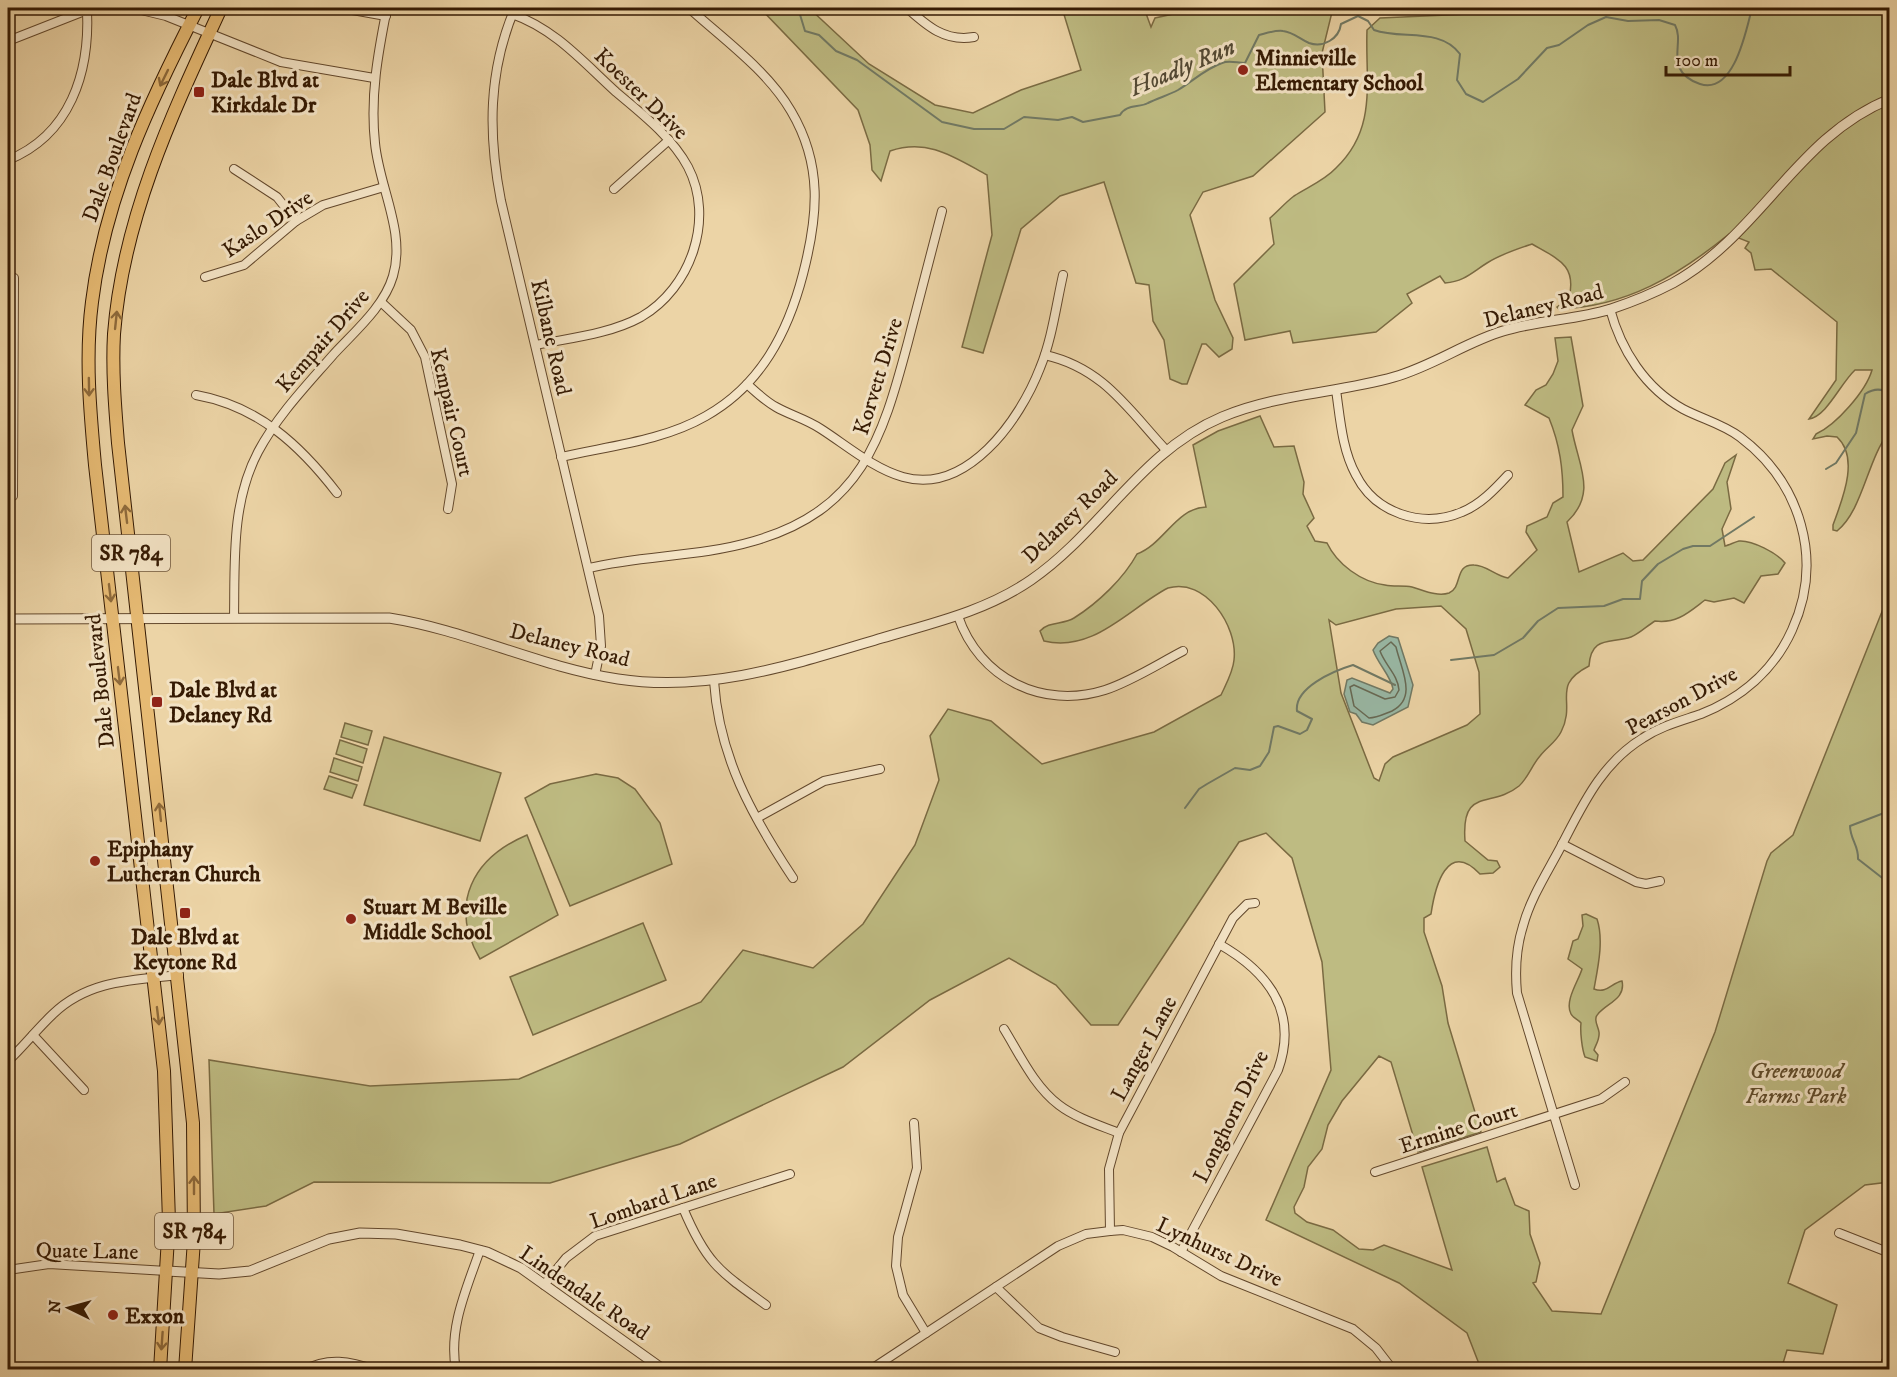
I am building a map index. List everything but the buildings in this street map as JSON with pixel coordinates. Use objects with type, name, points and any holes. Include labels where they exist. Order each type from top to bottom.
[{"type":"main road","name":"Dale Boulevard","points":[[160,1370],[170,1209],[168,1125],[154,978],[89,407],[92,303],[105,232],[123,173],[151,104],[198,8]]},
{"type":"main road","name":"Dale Boulevard","points":[[185,1370],[192,1272],[194,1138],[179,975],[114,397],[113,358],[117,305],[127,247],[141,196],[221,8]]},
{"type":"street","points":[[561,457],[661,434],[692,423],[722,406],[747,384],[772,352],[795,302],[815,224],[816,186],[813,164],[801,129],[777,91],[689,8]]},
{"type":"street","points":[[907,8],[928,26],[945,36],[960,39],[974,37]]},
{"type":"street","points":[[8,41],[87,10],[137,9],[166,16],[280,62],[374,78]]},
{"type":"street","points":[[347,9],[386,12]]},
{"type":"street","points":[[8,160],[40,142],[68,110],[84,61],[87,10]]},
{"type":"street","name":"Koester Drive","points":[[513,11],[554,35],[669,140],[688,166],[697,194],[696,244],[685,273],[666,297],[635,320],[615,328],[536,345]]},
{"type":"street","name":"Kilbane Road","points":[[513,11],[497,63],[491,134],[501,201],[589,568],[601,631],[595,675]]},
{"type":"street","name":"Kempair Drive","points":[[234,618],[236,541],[241,502],[253,463],[274,427],[293,401],[381,302],[393,278],[397,252],[375,146],[374,78],[386,12]]},
{"type":"street","name":"Delaney Road","points":[[8,619],[366,617],[410,621],[595,675],[648,682],[714,681],[769,671],[958,616],[1007,595],[1047,569],[1166,450],[1200,427],[1227,415],[1259,405],[1336,390],[1415,370],[1502,331],[1610,309],[1661,288],[1702,264],[1739,234],[1804,159],[1834,130],[1855,114],[1890,99]]},
{"type":"street","points":[[614,189],[669,140]]},
{"type":"street","points":[[234,169],[277,197],[296,221]]},
{"type":"street","name":"Kaslo Drive","points":[[205,277],[244,265],[296,221],[343,197],[384,187]]},
{"type":"street","name":"Korvett Drive","points":[[589,568],[646,556],[710,551],[774,534],[796,525],[829,504],[868,459],[893,401],[942,211]]},
{"type":"street","points":[[747,384],[770,403],[810,422],[890,472],[909,479],[933,479],[962,470],[990,446],[1021,409],[1045,354],[1063,275]]},
{"type":"street","points":[[14,278],[11,370],[14,496]]},
{"type":"street","name":"Kempair Court","points":[[381,302],[411,330],[425,357],[452,484],[448,509]]},
{"type":"street","name":"Pearson Drive","points":[[1575,1185],[1521,1013],[1517,993],[1516,965],[1527,912],[1593,786],[1618,756],[1663,727],[1698,715],[1732,699],[1768,668],[1779,654],[1797,621],[1803,603],[1807,574],[1806,543],[1801,519],[1777,473],[1737,435],[1677,405],[1648,381],[1624,347],[1610,309]]},
{"type":"street","points":[[1045,354],[1067,361],[1099,378],[1166,450]]},
{"type":"street","points":[[1336,390],[1342,430],[1355,474],[1368,493],[1388,509],[1420,519],[1450,516],[1473,506],[1508,475]]},
{"type":"street","points":[[196,395],[230,403],[274,427],[309,459],[337,493]]},
{"type":"street","points":[[958,616],[969,641],[987,664],[1012,683],[1041,694],[1070,697],[1106,690],[1183,651]]},
{"type":"street","points":[[714,681],[718,721],[727,756],[757,818],[793,878]]},
{"type":"street","points":[[757,818],[824,781],[880,769]]},
{"type":"street","points":[[1562,844],[1636,882],[1646,884],[1660,881]]},
{"type":"street","name":"Langer Lane","points":[[1110,1230],[1109,1169],[1119,1133],[1219,944],[1240,910],[1255,903]]},
{"type":"street","name":"Longhorn Drive","points":[[1181,1252],[1278,1070],[1284,1047],[1281,1009],[1268,984],[1244,959],[1219,944]]},
{"type":"street","points":[[8,1061],[65,1004],[90,989],[118,981],[179,975]]},
{"type":"street","points":[[1004,1029],[1034,1078],[1051,1098],[1072,1113],[1119,1133]]},
{"type":"street","points":[[33,1035],[84,1090]]},
{"type":"street","name":"Ermine Court","points":[[1375,1172],[1601,1099],[1625,1082]]},
{"type":"street","points":[[914,1123],[916,1168],[898,1237],[896,1266],[903,1295],[927,1333]]},
{"type":"street","name":"Lombard Lane","points":[[544,1285],[566,1258],[595,1236],[790,1174]]},
{"type":"street","points":[[683,1208],[696,1239],[710,1261],[766,1305]]},
{"type":"street","name":"Lynhurst Drive","points":[[870,1370],[1069,1240],[1110,1230],[1152,1237],[1221,1276],[1353,1329],[1376,1348],[1393,1370]]},
{"type":"street","name":"Lindendale Road","points":[[167,1271],[219,1274],[250,1271],[329,1239],[360,1233],[396,1234],[480,1250],[521,1268],[664,1370]]},
{"type":"street","points":[[1839,1233],[1890,1253]]},
{"type":"street","points":[[456,1370],[454,1348],[458,1316],[480,1250]]},
{"type":"street","name":"Quate Lane","points":[[8,1270],[49,1264],[167,1271]]},
{"type":"street","points":[[996,1287],[1039,1328],[1115,1352]]},
{"type":"street","points":[[1883,1370],[1890,1351]]},
{"type":"street","points":[[304,1370],[319,1363],[338,1361],[375,1370]]},
{"type":"green space","points":[[760,8],[809,8],[869,64],[935,105],[973,113],[1021,90],[1081,70],[1062,8],[1144,8],[1151,27],[1155,18],[1201,8],[1333,8],[1322,53],[1325,112],[1253,176],[1203,192],[1190,215],[1215,300],[1233,338],[1232,349],[1219,357],[1206,344],[1202,344],[1187,384],[1170,379],[1164,340],[1153,321],[1149,285],[1136,283],[1104,182],[1060,196],[1021,229],[983,353],[962,347],[992,235],[987,175],[940,151],[917,147],[890,151],[881,181],[872,170],[870,145],[858,110]]},
{"type":"green space","points":[[1608,8],[1889,8],[1889,432],[1875,456],[1853,511],[1837,531],[1833,530],[1833,525],[1847,480],[1847,456],[1844,446],[1837,437],[1827,436],[1813,439],[1857,397],[1872,370],[1855,370],[1828,406],[1816,417],[1809,419],[1836,380],[1837,322],[1771,269],[1755,270],[1751,253],[1745,248],[1749,242],[1729,234],[1671,275],[1629,295],[1607,302],[1559,309],[1557,307],[1569,298],[1571,287],[1568,270],[1557,259],[1532,244],[1498,257],[1463,278],[1445,283],[1440,276],[1407,294],[1412,303],[1376,332],[1293,343],[1290,331],[1245,340],[1234,284],[1274,244],[1270,218],[1294,196],[1332,172],[1349,153],[1358,137],[1364,120],[1366,103],[1367,30],[1380,18]]},
{"type":"green space","name":"Greenwood Farms Park","points":[[1571,337],[1583,406],[1572,430],[1584,489],[1582,500],[1567,522],[1579,572],[1623,553],[1633,561],[1643,560],[1713,489],[1725,463],[1736,455],[1727,482],[1731,509],[1722,529],[1725,546],[1744,541],[1770,551],[1785,563],[1778,574],[1761,576],[1744,603],[1734,598],[1714,602],[1705,600],[1676,619],[1655,621],[1631,637],[1598,645],[1591,656],[1589,666],[1570,680],[1566,695],[1565,721],[1557,739],[1537,760],[1519,786],[1508,793],[1473,805],[1468,812],[1465,824],[1465,841],[1488,860],[1497,861],[1500,867],[1493,873],[1480,874],[1469,865],[1459,862],[1451,864],[1440,880],[1431,914],[1424,918],[1424,932],[1442,986],[1448,1023],[1481,1132],[1418,1152],[1391,1062],[1379,1056],[1342,1101],[1328,1125],[1322,1149],[1308,1167],[1304,1187],[1294,1207],[1295,1213],[1307,1222],[1333,1230],[1359,1249],[1373,1250],[1384,1245],[1452,1270],[1422,1167],[1487,1147],[1497,1182],[1505,1178],[1515,1205],[1529,1211],[1530,1234],[1540,1263],[1536,1282],[1533,1283],[1552,1311],[1601,1314],[1715,1032],[1767,861],[1771,853],[1793,835],[1889,594],[1889,1182],[1865,1185],[1805,1230],[1788,1283],[1837,1305],[1823,1354],[1787,1350],[1781,1370],[1481,1369],[1467,1333],[1399,1283],[1266,1220],[1331,1070],[1322,962],[1292,858],[1266,833],[1239,842],[1118,1025],[1091,1025],[1056,985],[1009,958],[930,1000],[843,1067],[680,1144],[550,1183],[314,1182],[266,1206],[214,1214],[209,1060],[370,1086],[519,1079],[701,1002],[743,950],[813,968],[863,924],[915,845],[939,780],[930,736],[948,709],[991,721],[1042,764],[1154,732],[1221,695],[1234,660],[1231,633],[1216,607],[1194,590],[1182,587],[1168,588],[1095,635],[1079,641],[1062,643],[1044,641],[1040,631],[1048,626],[1070,620],[1083,612],[1118,581],[1137,554],[1155,543],[1186,513],[1206,507],[1193,445],[1218,431],[1260,416],[1274,447],[1294,446],[1304,482],[1303,494],[1314,518],[1307,526],[1315,541],[1327,543],[1343,565],[1359,576],[1388,586],[1412,587],[1440,594],[1453,590],[1461,572],[1468,566],[1483,567],[1508,578],[1537,550],[1526,532],[1527,526],[1547,517],[1553,503],[1563,497],[1560,457],[1549,418],[1525,405],[1536,390],[1546,385],[1553,374],[1558,361],[1555,338]],"holes":[[[1441,606],[1466,629],[1479,672],[1480,714],[1467,725],[1393,757],[1385,764],[1379,781],[1374,778],[1341,693],[1329,620],[1336,625],[1396,609]]]},
{"type":"green space","points":[[345,723],[372,731],[368,745],[341,737]]},
{"type":"green space","points":[[384,737],[501,773],[480,841],[364,805]]},
{"type":"green space","points":[[340,740],[367,749],[363,763],[336,754]]},
{"type":"green space","points":[[334,758],[362,767],[358,781],[330,772]]},
{"type":"green space","points":[[596,774],[618,778],[635,789],[660,823],[672,864],[570,906],[525,798],[550,784]]},
{"type":"green space","points":[[329,776],[357,785],[352,798],[324,789]]},
{"type":"green space","points":[[527,835],[558,915],[480,959],[466,920],[471,885],[492,856]]},
{"type":"green space","points":[[1586,914],[1597,919],[1600,936],[1600,954],[1594,989],[1606,989],[1622,981],[1619,996],[1597,1016],[1599,1035],[1594,1050],[1598,1055],[1597,1061],[1585,1057],[1581,1023],[1569,1009],[1569,1003],[1582,969],[1568,959],[1573,941],[1578,939],[1583,926],[1582,915]]},
{"type":"green space","points":[[643,923],[666,980],[533,1035],[510,977]]},
{"type":"water","points":[[1389,636],[1398,638],[1413,685],[1408,707],[1373,725],[1362,722],[1356,714],[1350,712],[1344,694],[1347,680],[1352,678],[1390,693],[1393,689],[1392,684],[1373,650],[1378,643]]},
{"type":"waterway","name":"Hoadly Run","points":[[798,8],[805,31],[819,35],[836,51],[857,60],[942,122],[974,129],[1004,129],[1024,117],[1058,120],[1072,117],[1083,122],[1120,115],[1126,109],[1175,92],[1222,63],[1245,63],[1259,35],[1283,31],[1309,43],[1320,44],[1334,38],[1341,24],[1358,16],[1368,21],[1374,30],[1431,37],[1452,46],[1460,54],[1457,80],[1466,94],[1483,102],[1518,79],[1547,48],[1559,45],[1588,25],[1606,17],[1628,21],[1659,20],[1675,25],[1678,35],[1679,67],[1685,76],[1693,81],[1712,85],[1722,80],[1730,71],[1742,45],[1752,8]]},
{"type":"waterway","points":[[1826,469],[1836,463],[1856,433],[1865,394],[1883,390],[1889,394],[1887,405],[1890,407]]},
{"type":"waterway","points":[[1451,660],[1494,655],[1523,638],[1538,621],[1558,608],[1604,606],[1623,599],[1640,599],[1642,581],[1658,564],[1683,549],[1693,546],[1710,546],[1754,517]]},
{"type":"waterway","points":[[1185,808],[1199,789],[1235,768],[1250,770],[1260,766],[1269,752],[1274,727],[1278,726],[1300,734],[1307,730],[1312,719],[1297,711],[1298,703],[1308,688],[1326,676],[1353,665],[1395,685]]},
{"type":"waterway","points":[[1890,809],[1850,826],[1858,859],[1890,884]]},
{"type":"place","name":"Minnieville Elementary School","points":[[1243,70]]},
{"type":"place","name":"Dale Blvd at Kirkdale Dr","points":[[199,92]]},
{"type":"place","name":"Dale Blvd at Delaney Rd","points":[[157,702]]},
{"type":"place","name":"Epiphany Lutheran Church","points":[[95,861]]},
{"type":"place","name":"Dale Blvd at Keytone Rd","points":[[185,913]]},
{"type":"place","name":"Stuart M Beville Middle School","points":[[351,919]]},
{"type":"place","name":"Exxon","points":[[113,1315]]}]
